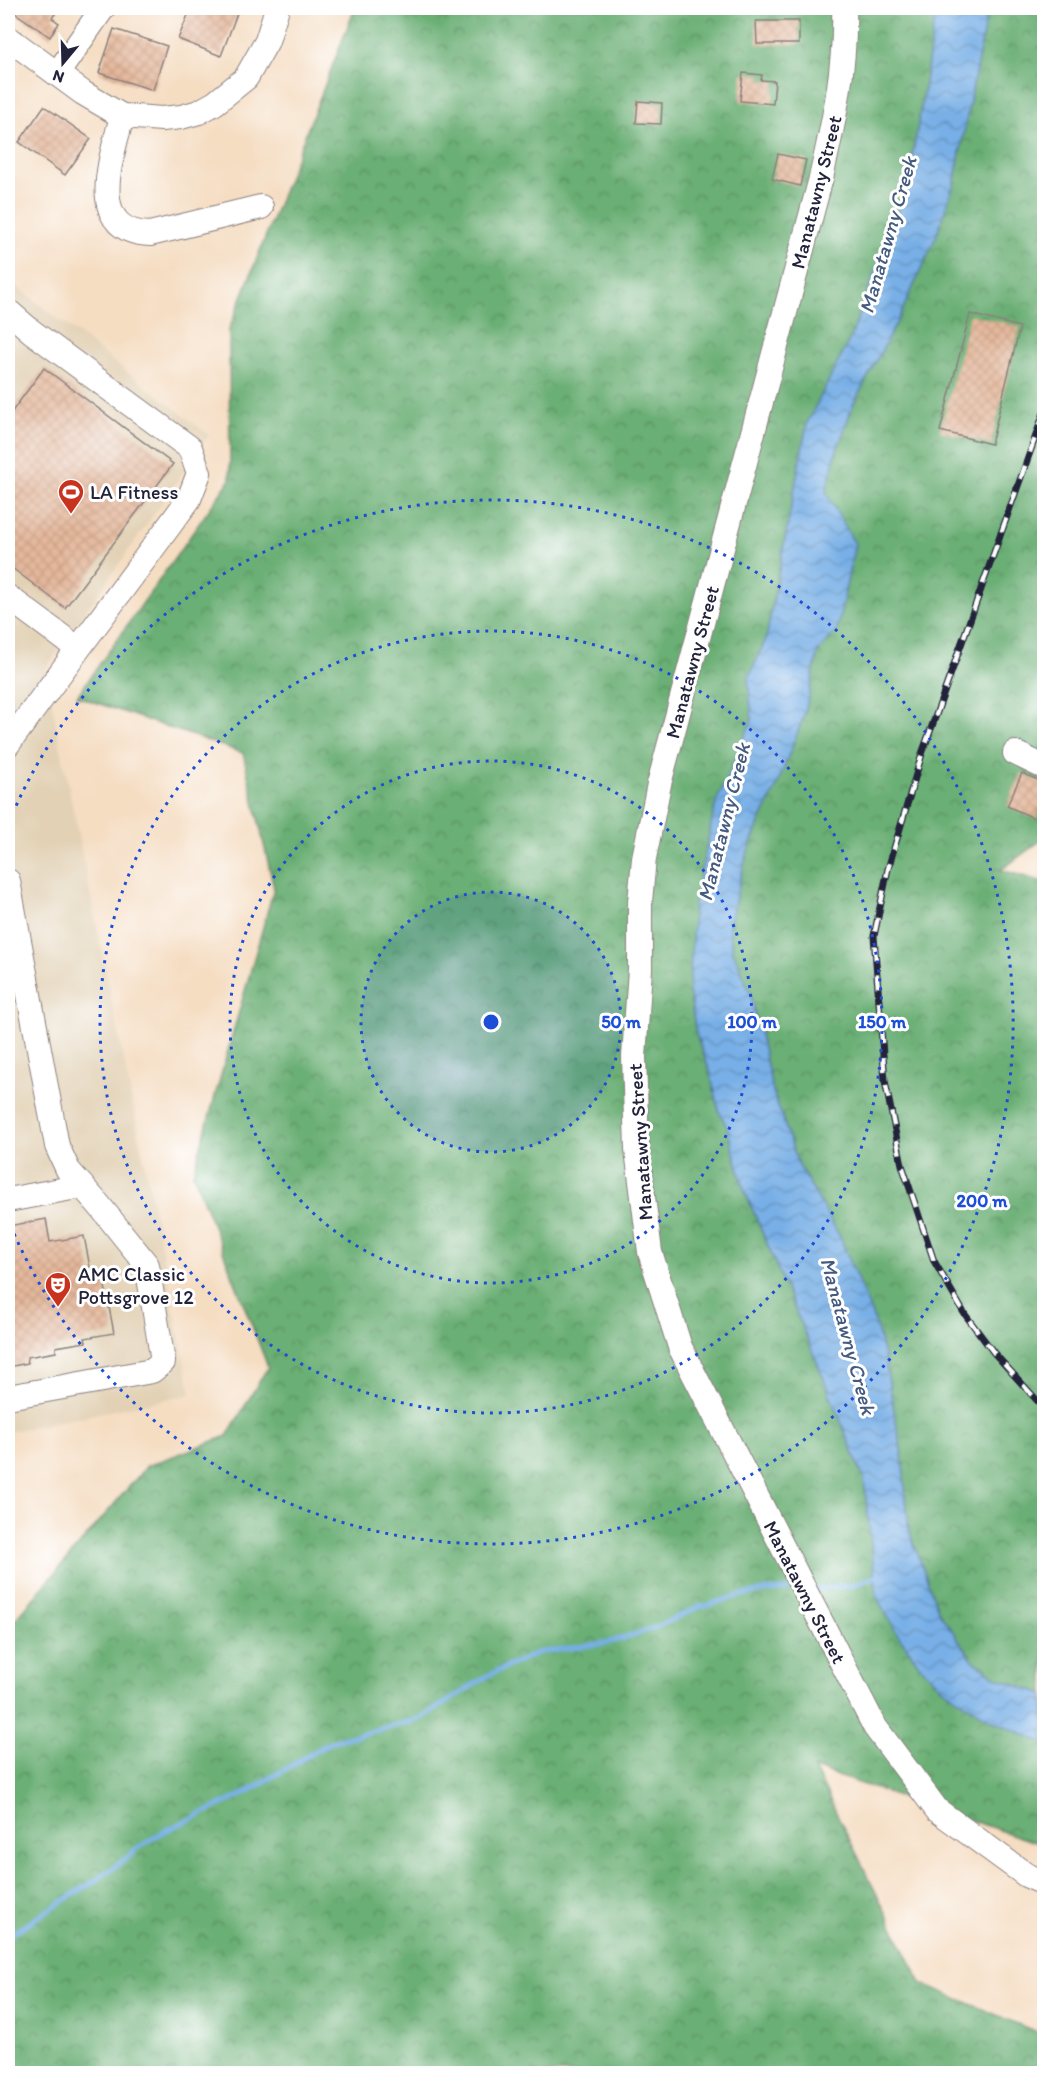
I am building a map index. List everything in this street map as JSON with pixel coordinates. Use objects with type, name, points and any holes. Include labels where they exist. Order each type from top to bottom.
[{"type":"street","points":[[57,74],[103,8]]},
{"type":"street","points":[[8,38],[106,108],[122,116],[162,119],[181,117],[199,112],[215,103],[246,78],[267,41],[277,8]]},
{"type":"street","name":"Manatawny Street","points":[[844,8],[845,34],[841,78],[821,178],[658,784],[644,858],[634,1057],[637,1150],[650,1252],[680,1347],[875,1727],[937,1810],[1026,1875],[1044,1883]]},
{"type":"street","points":[[122,116],[107,178],[106,192],[112,214],[119,223],[132,231],[150,234],[261,207]]},
{"type":"street","points":[[8,311],[31,331],[190,448],[199,473],[189,500],[8,744]]},
{"type":"street","points":[[8,597],[77,648]]},
{"type":"street","points":[[1015,753],[1044,767]]},
{"type":"street","points":[[8,881],[57,1146],[68,1170],[147,1265],[163,1362],[152,1371],[8,1397]]},
{"type":"street","points":[[8,1200],[82,1186]]},
{"type":"shaded area","points":[[8,280],[209,435],[45,670],[191,1394],[8,1432]]},
{"type":"green space","points":[[355,8],[1044,8],[1044,838],[1001,870],[1044,882],[1044,1845],[814,1768],[921,1983],[1044,2035],[1044,2073],[8,2074],[8,1628],[147,1466],[227,1436],[268,1367],[193,1174],[274,888],[243,753],[77,696],[230,480],[229,330]]},
{"type":"water","name":"Manatawny Creek","points":[[936,8],[988,8],[954,184],[936,237],[899,318],[853,405],[835,456],[826,493],[855,544],[837,630],[818,652],[805,713],[746,856],[729,926],[732,949],[750,992],[773,1091],[798,1164],[840,1237],[875,1322],[884,1355],[902,1454],[909,1530],[939,1612],[973,1660],[998,1678],[1044,1694],[1044,1743],[991,1720],[944,1690],[918,1663],[900,1638],[877,1598],[864,1480],[744,1189],[727,1127],[719,1111],[710,1072],[696,1034],[689,990],[694,903],[716,802],[752,720],[748,679],[766,639],[807,423],[851,337],[906,191]]},
{"type":"building","points":[[8,8],[59,8],[52,18],[59,23],[50,37]]},
{"type":"building","points":[[191,8],[239,8],[221,56],[178,39]]},
{"type":"building","points":[[756,21],[799,21],[799,44],[757,44]]},
{"type":"building","points":[[114,29],[167,46],[153,90],[99,73]]},
{"type":"building","points":[[743,73],[762,75],[761,80],[775,81],[773,104],[740,101]]},
{"type":"building","points":[[638,101],[662,103],[661,124],[636,123]]},
{"type":"building","points":[[44,106],[91,139],[65,175],[19,142]]},
{"type":"building","points":[[778,154],[806,160],[800,186],[772,179]]},
{"type":"building","points":[[970,314],[1020,327],[991,444],[940,431]]},
{"type":"building","name":"LA Fitness","points":[[44,368],[173,464],[65,608],[8,565],[8,417]]},
{"type":"building","points":[[1022,773],[1044,783],[1044,800],[1036,819],[1007,806]]},
{"type":"building","name":"AMC Classic Pottsgrove 12","points":[[46,1219],[50,1242],[84,1236],[93,1283],[104,1281],[114,1333],[85,1338],[86,1342],[56,1347],[56,1352],[27,1357],[28,1363],[8,1367],[8,1226]]},
{"type":"waterway","points":[[813,1590],[853,1585],[880,1575]]},
{"type":"waterway","points":[[8,1936],[101,1877],[133,1851],[163,1832],[242,1795],[331,1742],[420,1719],[489,1675],[537,1653],[611,1642],[659,1626],[701,1606],[755,1592],[787,1590]]},
{"type":"railway","points":[[1044,413],[922,754],[888,869],[874,936],[885,1081],[902,1165],[934,1261],[964,1313],[994,1353],[1044,1408]]},
{"type":"place","name":"LA Fitness","points":[[71,515]]},
{"type":"place","name":"AMC Classic Pottsgrove 12","points":[[58,1308]]}]
